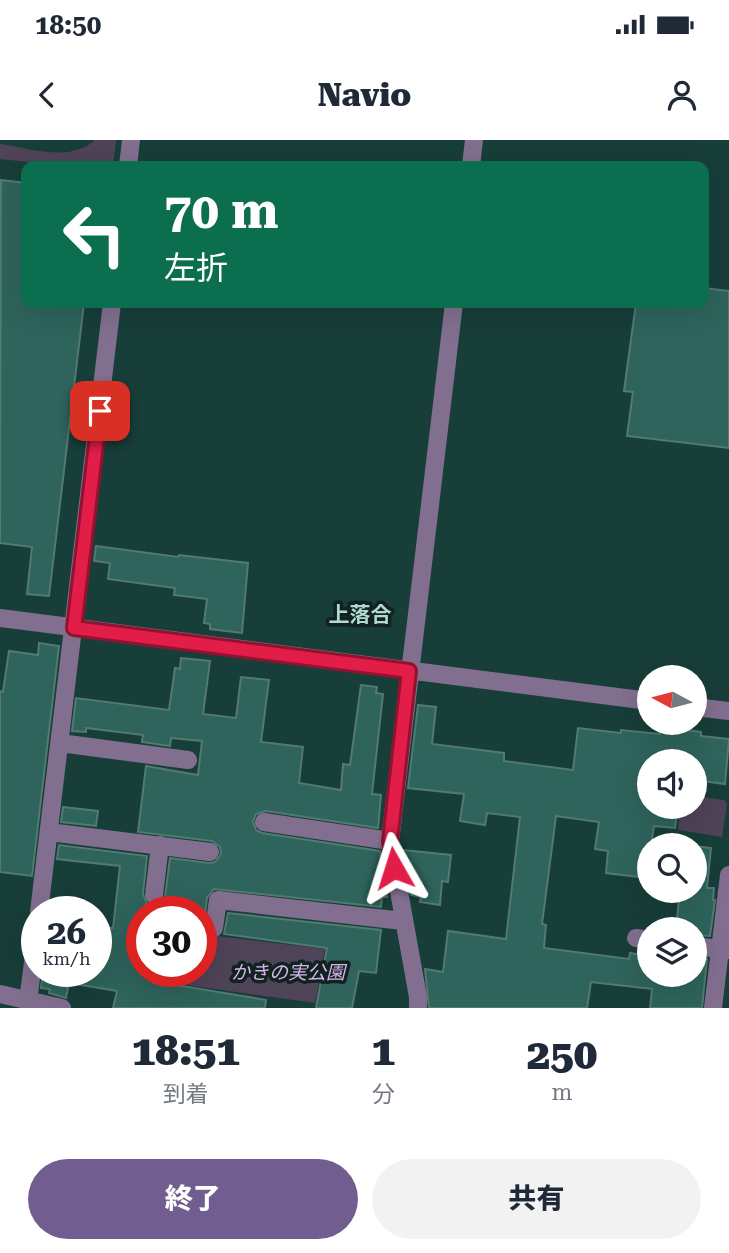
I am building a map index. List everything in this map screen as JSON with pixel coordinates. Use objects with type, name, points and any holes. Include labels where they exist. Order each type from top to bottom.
[{"type":"street","points":[[129,161],[131,140]]},
{"type":"street","points":[[472,161],[474,140]]},
{"type":"street","points":[[41,896],[111,308]]},
{"type":"street","points":[[418,1008],[390,841],[453,308]]},
{"type":"street","points":[[0,618],[637,700]]},
{"type":"street","points":[[707,708],[729,711]]},
{"type":"street","points":[[60,743],[188,760]]},
{"type":"street","points":[[264,822],[390,841]]},
{"type":"street","points":[[49,832],[210,852]]},
{"type":"street","points":[[154,895],[160,845]]},
{"type":"street","points":[[713,1008],[725,942],[729,875]]},
{"type":"street","points":[[217,907],[218,900],[403,921]]},
{"type":"street","points":[[707,944],[725,942]]},
{"type":"street","points":[[28,1001],[30,987]]},
{"type":"street","points":[[0,995],[62,1008]]},
{"type":"green space","points":[[95,140],[116,140],[114,161],[0,159],[0,144],[49,152],[74,151]]},
{"type":"green space","points":[[707,798],[724,800],[727,803],[722,837],[678,830],[679,819],[707,819]]},
{"type":"green space","name":"かきの実公園","points":[[217,936],[325,949],[315,1003],[200,987],[217,987]]},
{"type":"building","points":[[1,180],[21,182],[21,308],[83,308],[49,596],[27,594],[32,547],[0,543]]},
{"type":"building","points":[[709,289],[729,291],[729,448],[627,436],[633,392],[624,391],[635,308],[709,308]]},
{"type":"building","points":[[96,546],[248,563],[242,633],[210,629],[210,624],[204,623],[207,599],[174,595],[175,588],[108,579],[110,563],[94,561]]},
{"type":"building","points":[[39,643],[59,646],[32,876],[0,872],[0,691],[3,692],[9,651],[38,655]]},
{"type":"building","points":[[181,658],[210,661],[203,714],[236,718],[241,677],[269,680],[261,742],[303,747],[299,783],[341,790],[343,764],[350,765],[361,685],[377,687],[376,693],[383,694],[372,794],[381,795],[378,828],[266,811],[256,814],[253,821],[256,830],[262,833],[380,851],[387,897],[382,897],[381,907],[214,889],[209,896],[165,896],[170,858],[215,862],[221,854],[220,847],[212,841],[138,832],[146,766],[198,775],[202,741],[171,738],[170,746],[142,742],[143,735],[86,728],[86,732],[72,731],[76,698],[169,710],[175,668],[180,669]]},
{"type":"building","points":[[418,705],[436,707],[432,744],[504,753],[504,761],[573,770],[578,728],[621,733],[621,730],[637,732],[637,735],[701,735],[729,739],[725,784],[707,782],[707,749],[637,749],[637,819],[676,819],[675,828],[654,826],[653,833],[637,833],[637,877],[606,873],[608,851],[595,849],[599,822],[556,816],[542,924],[546,925],[544,948],[629,959],[630,953],[637,954],[637,987],[704,987],[702,1008],[650,1008],[652,989],[591,982],[587,1008],[429,1008],[425,969],[443,972],[448,931],[506,939],[520,817],[487,813],[485,825],[460,821],[464,794],[408,788]]},
{"type":"building","points":[[63,807],[98,811],[96,826],[61,822]]},
{"type":"building","points":[[59,845],[147,856],[144,896],[126,896],[126,987],[188,987],[266,1000],[265,1008],[113,1008],[117,991],[93,987],[112,987],[112,928],[120,866],[57,859]]},
{"type":"building","points":[[707,848],[711,848],[707,888]]},
{"type":"building","points":[[403,850],[451,855],[448,882],[442,881],[440,905],[420,902],[421,897],[411,895]]},
{"type":"building","points":[[707,888],[714,888],[710,936],[707,936],[707,917],[677,917],[679,903],[707,903]]},
{"type":"building","points":[[228,913],[381,930],[376,973],[359,971],[352,1008],[316,1008],[327,948],[224,934]]},
{"type":"building","points":[[68,987],[66,998],[49,993],[50,989],[41,988]]},
{"type":"district","name":"上落合","points":[[360,615]]},
{"type":"route","points":[[100,411],[74,628],[409,671],[390,841],[394,868]]}]
